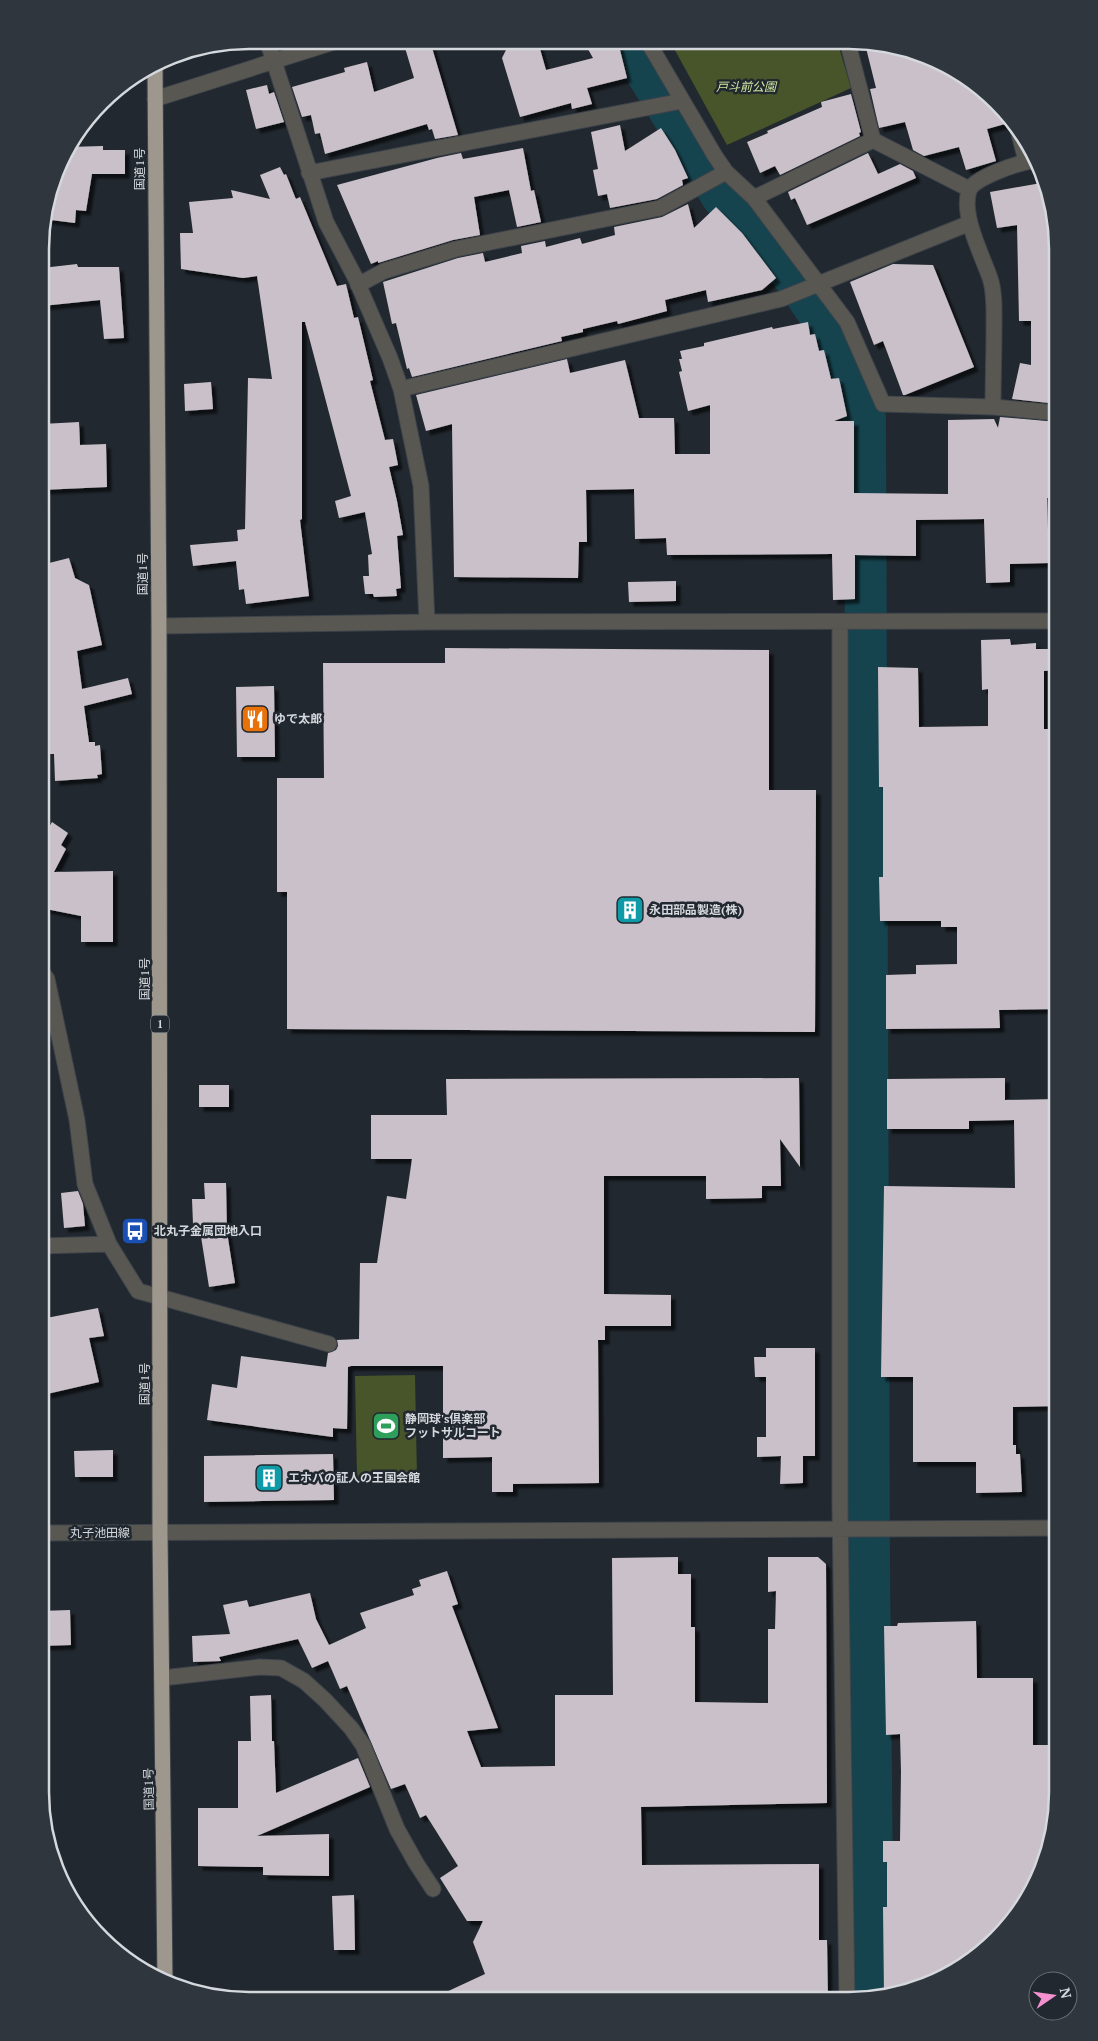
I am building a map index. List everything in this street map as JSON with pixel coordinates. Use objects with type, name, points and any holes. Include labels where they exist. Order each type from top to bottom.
[{"type":"highway","name":"国道1号","points":[[155,72],[159,626],[160,1533],[165,1974]]},
{"type":"street","points":[[270,49],[326,222],[358,286],[390,358],[401,389],[421,486],[427,622]]},
{"type":"street","points":[[155,99],[310,49]]},
{"type":"street","points":[[652,49],[726,172],[754,198],[847,322],[883,404],[993,407],[1049,412]]},
{"type":"street","points":[[849,49],[873,140],[969,189]]},
{"type":"street","points":[[309,173],[682,101]]},
{"type":"street","points":[[754,198],[873,140]]},
{"type":"street","points":[[993,407],[993,295],[991,281],[970,223],[969,189],[978,180],[1030,161]]},
{"type":"street","points":[[358,286],[384,271],[446,251],[660,208],[700,188],[726,172]]},
{"type":"street","points":[[401,389],[780,299],[970,223]]},
{"type":"street","points":[[159,626],[427,622],[1049,621]]},
{"type":"street","points":[[840,622],[847,1529],[847,1992]]},
{"type":"street","points":[[49,988],[77,1120],[85,1184],[109,1244],[138,1292],[329,1344]]},
{"type":"street","points":[[49,1246],[109,1244]]},
{"type":"street","name":"丸子池田線","points":[[49,1533],[1049,1528]]},
{"type":"street","points":[[162,1678],[260,1668],[281,1668],[304,1681],[331,1707],[363,1745],[397,1829],[416,1863],[434,1889]]},
{"type":"green space","name":"戸斗前公園","points":[[674,49],[839,49],[851,88],[727,145]]},
{"type":"green space","name":"静岡球's倶楽部 フットサルコート","points":[[415,1375],[417,1477],[357,1478],[355,1376]]},
{"type":"building","points":[[405,49],[432,49],[458,135],[435,139],[432,129],[429,130],[427,124],[325,154],[320,133],[315,134],[311,115],[302,117],[292,87],[345,72],[344,68],[367,62],[374,92],[414,78]]},
{"type":"building","points":[[506,49],[540,49],[546,70],[593,58],[588,49],[620,49],[627,78],[587,88],[592,104],[572,109],[571,103],[520,117],[502,58]]},
{"type":"building","points":[[866,49],[913,59],[938,69],[960,82],[991,107],[1005,123],[987,129],[996,161],[966,170],[959,147],[924,156],[913,150],[905,122],[879,128],[870,89],[876,88]]},
{"type":"building","points":[[267,85],[269,94],[274,92],[284,122],[256,129],[246,90]]},
{"type":"building","points":[[851,94],[861,132],[859,133],[860,136],[780,175],[775,166],[760,173],[747,142],[768,133],[767,131],[822,107],[821,102]]},
{"type":"building","points":[[620,125],[625,151],[661,128],[675,150],[688,178],[682,180],[683,185],[657,199],[610,208],[607,194],[598,196],[593,170],[598,169],[591,132]]},
{"type":"building","points":[[103,146],[103,150],[125,150],[125,174],[92,174],[86,211],[76,210],[75,223],[51,220],[59,185],[69,160],[77,147]]},
{"type":"building","points":[[523,148],[531,191],[534,190],[541,222],[517,227],[509,190],[474,197],[480,235],[453,240],[371,264],[337,185],[461,153],[463,159]]},
{"type":"building","points":[[868,153],[878,174],[900,164],[913,171],[916,178],[807,225],[795,198],[791,200],[788,192]]},
{"type":"building","points":[[280,167],[284,175],[286,174],[296,199],[300,197],[337,286],[346,284],[354,318],[358,317],[373,380],[370,381],[385,440],[393,439],[398,465],[389,467],[403,535],[397,536],[401,588],[396,589],[397,596],[374,597],[373,594],[365,594],[363,576],[369,576],[368,555],[372,554],[365,512],[339,518],[335,501],[351,496],[305,322],[302,322],[302,519],[300,520],[309,596],[246,604],[244,589],[239,590],[236,561],[193,566],[190,545],[238,541],[237,530],[245,529],[248,378],[272,379],[257,276],[243,278],[181,269],[180,233],[193,233],[189,202],[233,198],[231,190],[270,199],[260,175]]},
{"type":"building","points":[[1038,184],[1039,185],[1048,223],[1049,236],[1049,403],[1012,399],[1020,363],[1031,365],[1031,321],[1019,321],[1017,225],[997,228],[990,192]]},
{"type":"building","points":[[688,204],[694,228],[716,207],[742,233],[776,278],[762,290],[708,302],[706,290],[665,300],[667,311],[618,324],[617,321],[583,329],[583,332],[561,337],[562,341],[412,377],[409,368],[407,369],[396,323],[392,324],[383,282],[458,258],[483,253],[485,262],[522,253],[521,246],[545,241],[546,247],[580,238],[582,244],[615,235],[614,227],[662,217]]},
{"type":"building","points":[[77,264],[78,267],[119,267],[124,338],[104,339],[100,300],[49,305],[49,267]]},
{"type":"building","points":[[893,264],[933,265],[974,367],[905,395],[903,395],[883,341],[874,345],[850,282]]},
{"type":"building","points":[[808,322],[810,335],[815,334],[819,351],[824,350],[831,379],[839,378],[847,416],[834,421],[854,421],[854,493],[948,494],[948,420],[994,419],[998,428],[1000,417],[1049,421],[1049,498],[1047,498],[1049,563],[1010,564],[1010,582],[986,583],[984,519],[916,520],[916,556],[855,555],[855,599],[833,600],[832,554],[667,555],[666,538],[635,539],[634,489],[586,490],[587,542],[579,542],[578,578],[454,577],[452,424],[426,431],[416,395],[567,359],[570,373],[625,360],[639,418],[674,418],[675,454],[710,454],[710,405],[688,411],[679,372],[682,371],[679,359],[682,359],[680,351],[704,346],[704,343],[772,327],[773,329]]},
{"type":"building","points":[[211,382],[213,409],[185,411],[184,384]]},
{"type":"building","points":[[79,422],[80,445],[106,444],[107,487],[49,490],[49,424]]},
{"type":"building","points":[[69,558],[75,578],[89,585],[102,645],[77,651],[82,689],[128,678],[132,694],[84,706],[89,742],[95,742],[95,746],[100,745],[102,774],[97,775],[98,778],[55,781],[54,754],[50,754],[49,746],[49,563]]},
{"type":"building","points":[[676,581],[676,601],[629,602],[628,582]]},
{"type":"building","points":[[1010,639],[1011,645],[1036,643],[1036,649],[1049,649],[1049,671],[1044,671],[1044,729],[1049,729],[1049,1009],[999,1010],[1000,1028],[886,1029],[886,975],[916,974],[916,965],[957,964],[957,927],[941,927],[941,921],[880,921],[879,877],[883,877],[883,787],[879,787],[878,667],[918,668],[919,727],[988,726],[988,689],[982,690],[981,640]]},
{"type":"building","name":"永田部品製造(株)","points":[[445,648],[769,650],[769,790],[816,790],[815,1032],[287,1029],[287,892],[277,892],[277,778],[324,778],[323,663],[445,663]]},
{"type":"building","points":[[274,686],[275,757],[237,757],[236,687]]},
{"type":"building","points":[[52,822],[68,833],[61,845],[66,849],[54,872],[113,871],[113,942],[81,942],[81,916],[49,910],[49,827]]},
{"type":"building","points":[[799,1078],[800,1167],[780,1139],[781,1186],[762,1186],[762,1198],[706,1199],[706,1176],[604,1176],[604,1294],[671,1295],[671,1326],[605,1326],[605,1340],[598,1340],[599,1483],[513,1484],[513,1492],[492,1492],[492,1457],[443,1458],[443,1366],[348,1367],[347,1429],[333,1428],[333,1437],[207,1420],[212,1384],[237,1388],[241,1356],[326,1367],[328,1353],[336,1350],[338,1346],[337,1340],[359,1339],[360,1263],[377,1263],[387,1196],[406,1199],[412,1159],[371,1159],[371,1115],[447,1115],[446,1079]]},
{"type":"building","points":[[1005,1078],[1005,1100],[1049,1099],[1049,1406],[1013,1407],[1013,1445],[1016,1445],[1016,1454],[1020,1454],[1022,1492],[976,1493],[976,1462],[913,1462],[913,1377],[881,1377],[884,1186],[1015,1188],[1014,1120],[969,1121],[969,1129],[887,1129],[887,1079]]},
{"type":"building","points":[[199,1085],[229,1085],[229,1107],[199,1107]]},
{"type":"building","points":[[204,1183],[226,1183],[227,1232],[235,1283],[209,1287],[199,1224],[193,1224],[192,1199],[205,1199]]},
{"type":"building","points":[[78,1191],[83,1204],[85,1226],[64,1228],[61,1193]]},
{"type":"building","points":[[98,1308],[104,1336],[89,1338],[99,1382],[49,1394],[49,1317]]},
{"type":"building","points":[[766,1348],[815,1348],[815,1456],[803,1456],[803,1483],[780,1484],[781,1456],[757,1457],[757,1437],[766,1437],[766,1377],[755,1377],[754,1357],[766,1357]]},
{"type":"building","points":[[113,1450],[113,1477],[75,1477],[74,1451]]},
{"type":"building","name":"エホバの証人の王国会館","points":[[333,1454],[334,1500],[204,1502],[204,1456]]},
{"type":"building","points":[[678,1557],[678,1574],[691,1574],[691,1627],[695,1627],[695,1702],[768,1703],[768,1629],[775,1629],[776,1591],[768,1592],[768,1557],[818,1557],[826,1564],[827,1803],[641,1807],[642,1865],[819,1864],[819,1940],[827,1940],[828,1992],[446,1992],[485,1974],[473,1942],[483,1921],[467,1921],[440,1878],[458,1866],[426,1815],[420,1818],[405,1784],[391,1789],[347,1686],[340,1689],[328,1661],[312,1668],[298,1639],[219,1657],[221,1661],[193,1662],[192,1636],[230,1634],[223,1605],[247,1600],[249,1607],[310,1593],[316,1619],[329,1645],[366,1628],[360,1613],[414,1595],[412,1589],[421,1586],[419,1580],[447,1571],[458,1604],[452,1606],[498,1728],[467,1731],[481,1767],[555,1766],[555,1695],[613,1695],[612,1558]]},
{"type":"building","points":[[70,1610],[71,1645],[49,1646],[49,1611]]},
{"type":"building","points":[[976,1621],[977,1678],[1033,1678],[1033,1745],[1049,1745],[1049,1805],[1042,1844],[1034,1869],[1016,1903],[1000,1924],[971,1951],[938,1972],[913,1982],[884,1989],[883,1907],[887,1907],[887,1862],[883,1862],[883,1841],[900,1841],[901,1772],[900,1734],[886,1735],[884,1626],[897,1626],[898,1623]]},
{"type":"building","points":[[271,1695],[276,1793],[358,1758],[370,1787],[257,1836],[329,1834],[329,1876],[263,1875],[263,1867],[198,1866],[198,1808],[238,1808],[238,1741],[251,1741],[250,1696]]},
{"type":"building","points":[[354,1895],[355,1950],[334,1950],[332,1896]]},
{"type":"waterway","points":[[632,49],[722,196],[751,219],[787,267],[834,336],[865,419],[869,1563],[873,1991]]},
{"type":"place","name":"ゆで太郎","points":[[255,719]]},
{"type":"place","name":"永田部品製造(株)","points":[[630,910]]},
{"type":"place","name":"北丸子金属団地入口","points":[[135,1231]]},
{"type":"place","name":"静岡球's倶楽部 フットサルコート","points":[[386,1426]]},
{"type":"place","name":"エホバの証人の王国会館","points":[[269,1478]]}]
